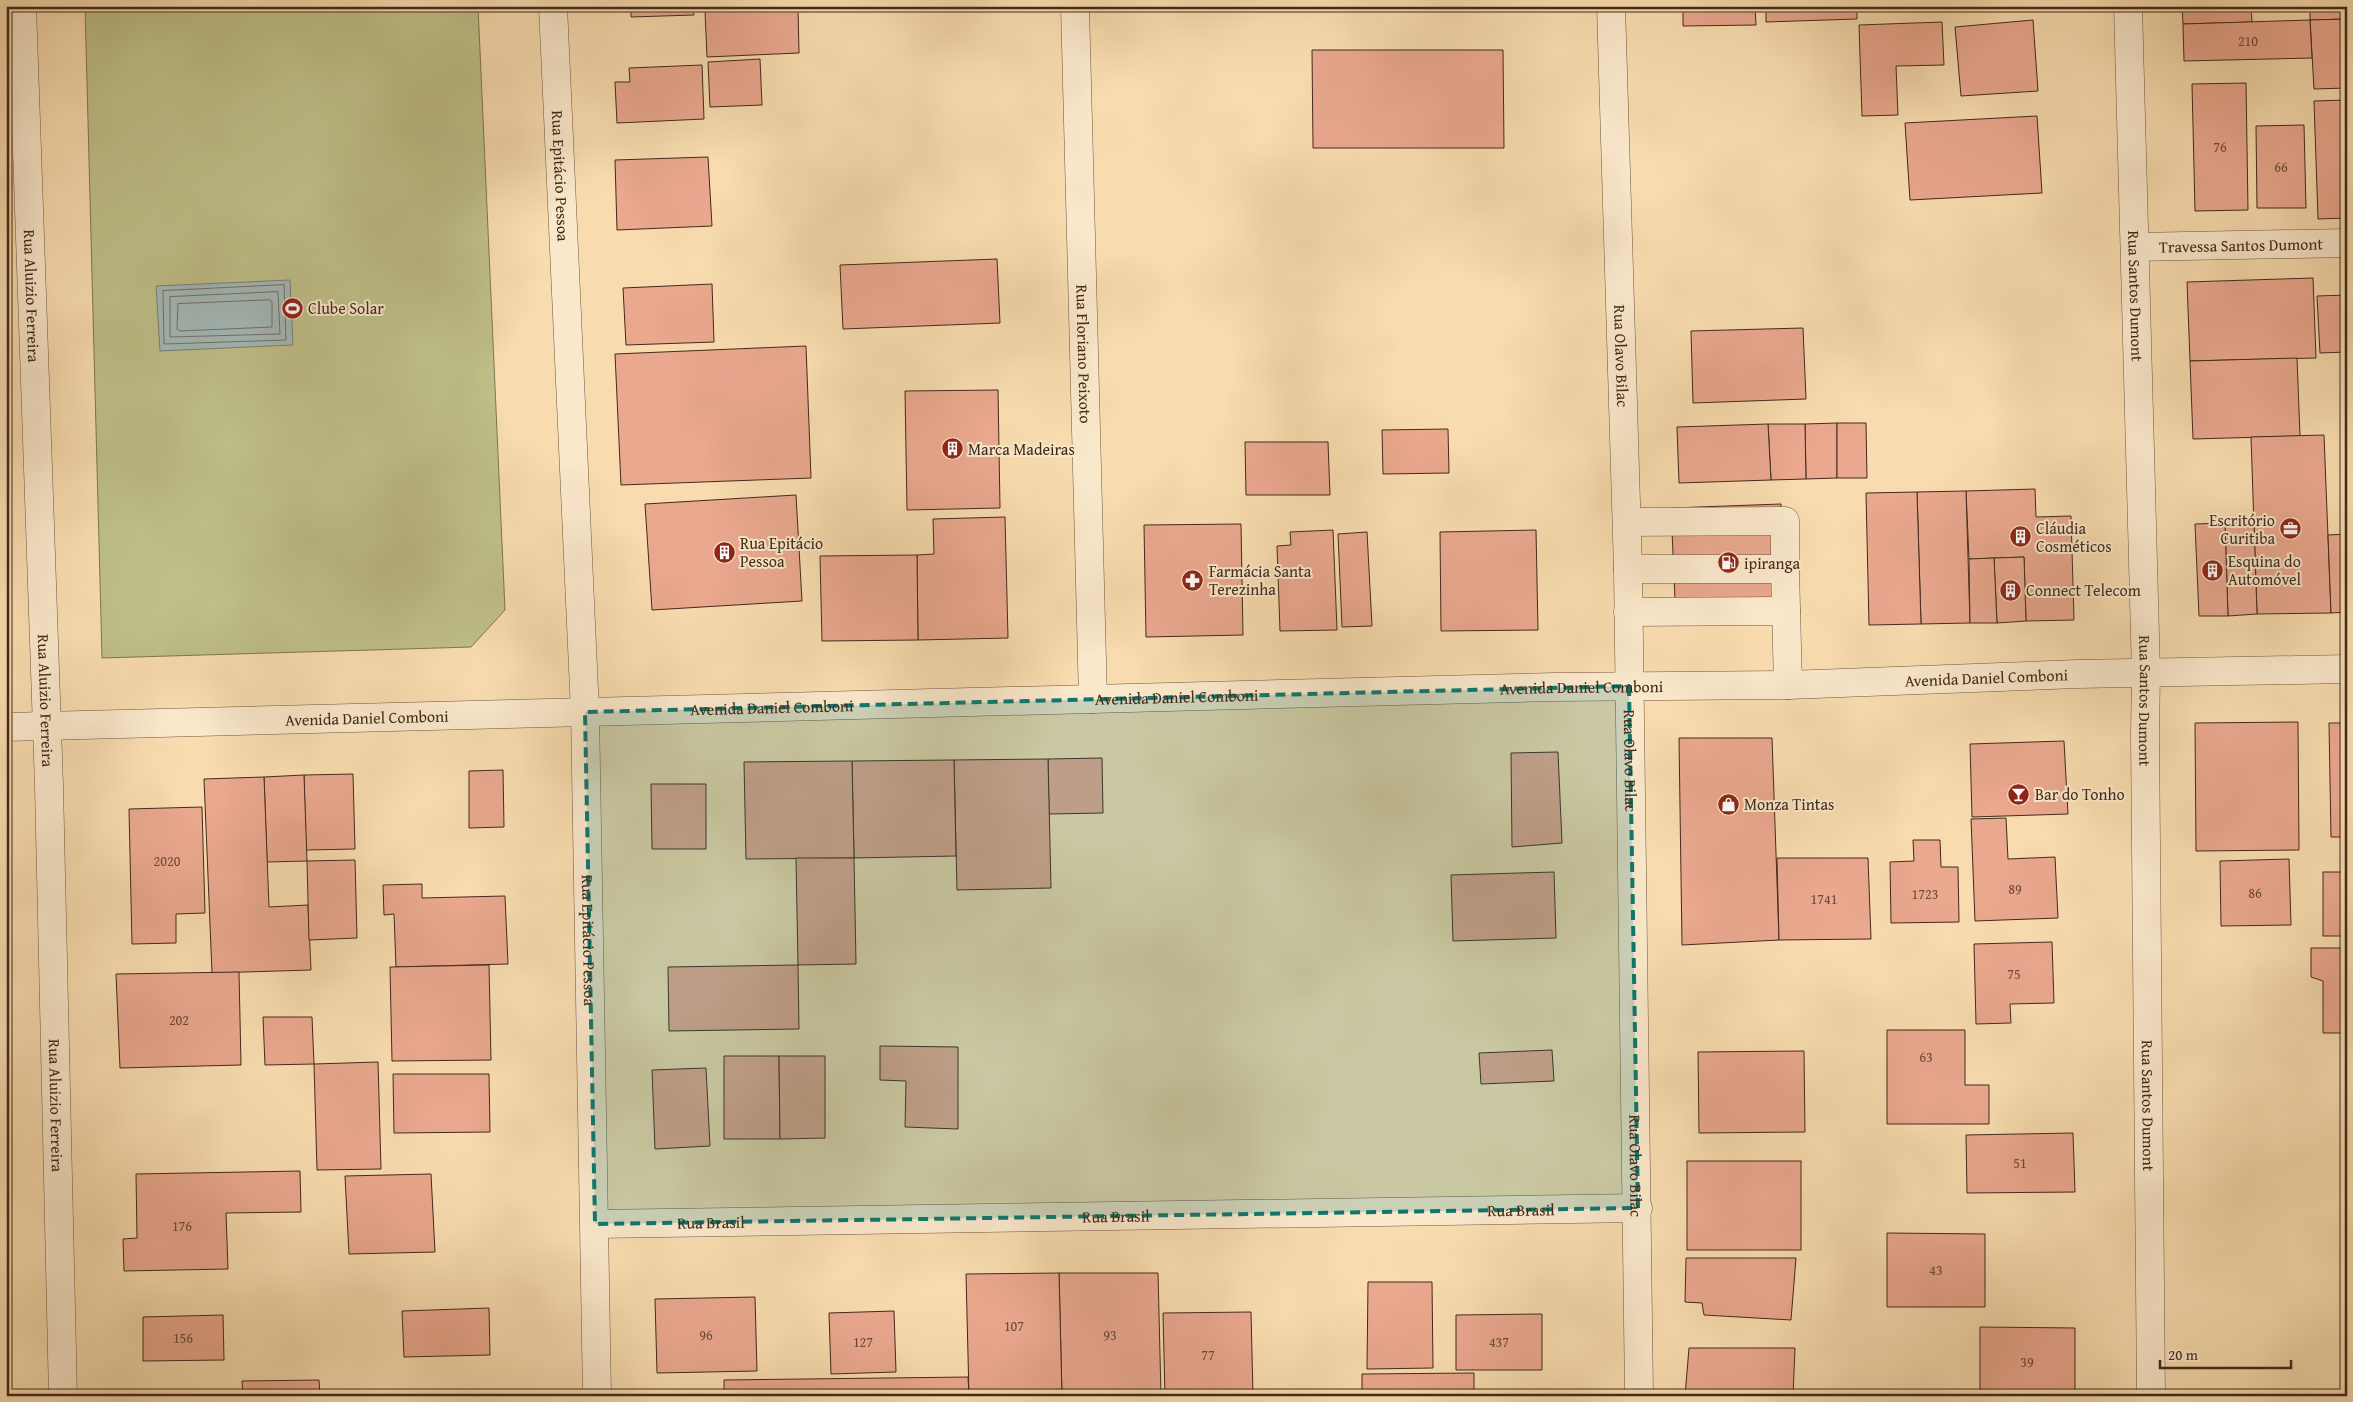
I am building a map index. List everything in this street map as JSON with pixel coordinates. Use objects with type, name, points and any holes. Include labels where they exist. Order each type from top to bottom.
[{"type":"street","name":"Rua Aluizio Ferreira","points":[[22,6],[48,726],[63,1396]]},
{"type":"street","name":"Rua Epitácio Pessoa","points":[[553,6],[585,712],[597,1396]]},
{"type":"street","name":"Rua Floriano Peixoto","points":[[1075,6],[1093,699]]},
{"type":"street","name":"Rua Olavo Bilac","points":[[1611,6],[1628,569],[1638,1208],[1639,1396]]},
{"type":"street","name":"Rua Santos Dumont","points":[[2128,6],[2146,673],[2151,1396]]},
{"type":"street","name":"Travessa Santos Dumont","points":[[2136,247],[2347,242]]},
{"type":"street","points":[[1627,522],[1784,521],[1788,684]]},
{"type":"street","points":[[1628,569],[1785,569]]},
{"type":"street","points":[[1628,612],[1786,611]]},
{"type":"street","name":"Avenida Daniel Comboni","points":[[6,728],[1093,699],[1788,684],[2347,669]]},
{"type":"street","name":"Rua Brasil","points":[[595,1224],[1638,1208]]},
{"type":"highlighted area","points":[[1629,686],[1638,1208],[595,1224],[585,712]]},
{"type":"green space","name":"Clube Solar","points":[[85,6],[478,6],[505,610],[471,647],[102,658]]},
{"type":"water","points":[[290,280],[293,345],[160,351],[156,286]]},
{"type":"building","points":[[631,6],[693,6],[694,15],[631,17]]},
{"type":"building","points":[[1434,6],[1520,6],[1520,9],[1434,9]]},
{"type":"building","points":[[1683,6],[1755,6],[1756,25],[1683,26]]},
{"type":"building","points":[[1766,6],[1857,6],[1857,19],[1766,22]]},
{"type":"building","points":[[2182,6],[2273,6],[2251,7],[2252,22],[2183,24]]},
{"type":"building","points":[[2310,6],[2347,6],[2347,19],[2310,20]]},
{"type":"building","points":[[798,7],[799,53],[707,57],[705,11]]},
{"type":"building","points":[[2347,19],[2347,88],[2314,89],[2310,20]]},
{"type":"building","points":[[2033,20],[2038,91],[1961,96],[1955,27]]},
{"type":"building","points":[[2310,20],[2312,58],[2184,61],[2183,24]]},
{"type":"building","points":[[1942,22],[1944,65],[1896,66],[1898,115],[1862,116],[1859,25]]},
{"type":"building","points":[[1312,50],[1503,50],[1504,148],[1313,148]]},
{"type":"building","points":[[760,59],[762,105],[710,107],[708,62]]},
{"type":"building","points":[[702,65],[704,119],[617,123],[615,82],[630,82],[629,68]]},
{"type":"building","points":[[2246,83],[2248,210],[2195,211],[2192,84]]},
{"type":"building","points":[[2347,100],[2347,218],[2318,219],[2314,101]]},
{"type":"building","points":[[2037,116],[2042,193],[1910,200],[1905,123]]},
{"type":"building","points":[[2304,125],[2306,208],[2257,208],[2256,126]]},
{"type":"building","points":[[708,157],[712,226],[617,230],[615,160]]},
{"type":"building","points":[[997,259],[1000,323],[843,329],[840,265]]},
{"type":"building","points":[[2313,278],[2316,358],[2190,361],[2187,282]]},
{"type":"building","points":[[712,284],[714,342],[626,345],[623,288]]},
{"type":"building","points":[[2347,295],[2347,352],[2320,353],[2317,296]]},
{"type":"building","points":[[1803,328],[1806,399],[1693,403],[1691,331]]},
{"type":"building","points":[[806,346],[811,478],[621,485],[615,354]]},
{"type":"building","points":[[2297,358],[2300,436],[2193,439],[2190,361]]},
{"type":"building","name":"Marca Madeiras","points":[[998,390],[1000,508],[907,510],[905,391]]},
{"type":"building","points":[[1837,423],[1837,478],[1806,479],[1805,424]]},
{"type":"building","points":[[1837,423],[1866,423],[1867,478],[1837,478]]},
{"type":"building","points":[[1768,424],[1805,424],[1806,479],[1771,480]]},
{"type":"building","points":[[1768,424],[1771,480],[1679,483],[1677,427]]},
{"type":"building","points":[[1448,429],[1449,473],[1383,474],[1382,430]]},
{"type":"building","name":"Escritório Curitiba","points":[[2324,435],[2331,613],[2257,614],[2251,437]]},
{"type":"building","points":[[1245,442],[1328,442],[1330,495],[1246,495]]},
{"type":"building","name":"Cláudia Cosméticos","points":[[2035,489],[2036,517],[2071,516],[2074,620],[2026,621],[2024,557],[1969,559],[1966,491]]},
{"type":"building","points":[[1966,491],[1970,623],[1921,624],[1917,492]]},
{"type":"building","points":[[1917,492],[1921,624],[1869,625],[1866,493]]},
{"type":"building","name":"Rua Epitácio Pessoa","points":[[796,495],[802,601],[652,610],[645,504]]},
{"type":"building","name":"ipiranga","points":[[1781,504],[1785,619],[1676,622],[1671,508]]},
{"type":"building","points":[[1005,517],[1008,638],[918,640],[917,555],[934,554],[933,519]]},
{"type":"building","points":[[2254,522],[2257,614],[2228,616],[2225,523]]},
{"type":"building","name":"Esquina do Automóvel","points":[[2225,523],[2228,616],[2199,616],[2195,524]]},
{"type":"building","name":"Farmácia Santa Terezinha","points":[[1241,524],[1243,635],[1146,637],[1144,525]]},
{"type":"building","points":[[1333,530],[1337,630],[1280,631],[1277,546],[1291,545],[1290,532]]},
{"type":"building","points":[[1536,530],[1538,630],[1441,631],[1440,532]]},
{"type":"building","points":[[1367,532],[1372,626],[1342,627],[1338,534]]},
{"type":"building","points":[[2347,534],[2347,612],[2331,613],[2328,535]]},
{"type":"building","points":[[917,555],[918,640],[822,641],[820,556]]},
{"type":"building","name":"Connect Telecom","points":[[2024,557],[2026,621],[1997,623],[1994,558]]},
{"type":"building","points":[[1994,558],[1997,623],[1970,623],[1969,559]]},
{"type":"building","points":[[2298,722],[2299,850],[2196,851],[2195,723]]},
{"type":"building","points":[[2329,723],[2347,723],[2347,837],[2331,837]]},
{"type":"building","name":"Monza Tintas","points":[[1679,738],[1772,738],[1779,940],[1682,945]]},
{"type":"building","name":"Bar do Tonho","points":[[2064,741],[2068,814],[1972,817],[1970,744]]},
{"type":"building","points":[[1558,752],[1562,843],[1512,847],[1511,753]]},
{"type":"building","points":[[1102,758],[1103,813],[1049,814],[1048,759]]},
{"type":"building","points":[[1048,759],[1051,888],[957,890],[954,760]]},
{"type":"building","points":[[954,760],[956,856],[854,858],[852,761]]},
{"type":"building","points":[[852,761],[854,858],[746,859],[744,762]]},
{"type":"building","points":[[503,770],[504,827],[469,828],[469,771]]},
{"type":"building","points":[[353,774],[355,849],[306,850],[304,775]]},
{"type":"building","points":[[304,775],[307,861],[267,862],[264,777]]},
{"type":"building","points":[[264,777],[269,907],[308,905],[311,970],[212,973],[204,779]]},
{"type":"building","points":[[651,784],[706,784],[706,849],[652,849]]},
{"type":"building","points":[[202,807],[205,913],[176,914],[176,943],[132,944],[129,809]]},
{"type":"building","points":[[2006,818],[2008,859],[2055,857],[2058,918],[1975,921],[1971,819]]},
{"type":"building","points":[[1913,840],[1940,840],[1941,867],[1958,867],[1959,922],[1891,923],[1890,862],[1914,861]]},
{"type":"building","points":[[796,858],[854,858],[856,964],[798,965]]},
{"type":"building","points":[[1777,858],[1868,858],[1871,939],[1779,940]]},
{"type":"building","points":[[2289,859],[2291,925],[2221,926],[2220,861]]},
{"type":"building","points":[[355,860],[357,938],[309,940],[307,861]]},
{"type":"building","points":[[1554,872],[1556,938],[1453,941],[1451,875]]},
{"type":"building","points":[[2323,872],[2347,872],[2347,936],[2323,936]]},
{"type":"building","points":[[422,884],[422,898],[505,896],[508,964],[396,967],[394,914],[384,915],[383,885]]},
{"type":"building","points":[[2052,942],[2054,1003],[2010,1004],[2011,1023],[1976,1024],[1974,944]]},
{"type":"building","points":[[2311,948],[2347,948],[2347,1033],[2323,1033],[2323,981],[2311,977]]},
{"type":"building","points":[[489,965],[491,1060],[392,1061],[390,967]]},
{"type":"building","points":[[798,965],[799,1029],[669,1031],[668,967]]},
{"type":"building","points":[[239,972],[241,1065],[120,1068],[116,974]]},
{"type":"building","points":[[263,1017],[312,1017],[314,1064],[265,1065]]},
{"type":"building","points":[[1887,1030],[1965,1030],[1965,1085],[1989,1085],[1989,1124],[1887,1124]]},
{"type":"building","points":[[880,1046],[958,1047],[958,1129],[905,1127],[906,1081],[880,1080]]},
{"type":"building","points":[[1552,1050],[1554,1081],[1481,1084],[1479,1053]]},
{"type":"building","points":[[1804,1051],[1805,1132],[1699,1133],[1698,1052]]},
{"type":"building","points":[[724,1056],[779,1056],[780,1139],[724,1139]]},
{"type":"building","points":[[779,1056],[825,1056],[825,1138],[780,1139]]},
{"type":"building","points":[[378,1062],[381,1169],[317,1170],[314,1064]]},
{"type":"building","points":[[706,1068],[710,1146],[655,1149],[652,1070]]},
{"type":"building","points":[[393,1074],[489,1074],[490,1132],[394,1133]]},
{"type":"building","points":[[2073,1133],[2075,1192],[1967,1193],[1966,1135]]},
{"type":"building","points":[[1687,1161],[1801,1161],[1801,1250],[1687,1250]]},
{"type":"building","points":[[300,1171],[301,1212],[226,1213],[228,1269],[124,1271],[123,1239],[137,1238],[136,1174]]},
{"type":"building","points":[[431,1174],[435,1252],[349,1254],[345,1176]]},
{"type":"building","points":[[1887,1233],[1985,1234],[1985,1307],[1887,1307]]},
{"type":"building","points":[[1686,1258],[1796,1258],[1791,1320],[1704,1315],[1702,1303],[1685,1302]]},
{"type":"building","points":[[1059,1273],[1158,1273],[1161,1396],[1062,1396]]},
{"type":"building","points":[[1059,1273],[1062,1396],[969,1396],[966,1274]]},
{"type":"building","points":[[1368,1282],[1432,1282],[1433,1368],[1367,1369]]},
{"type":"building","points":[[755,1297],[757,1371],[657,1373],[655,1299]]},
{"type":"building","points":[[489,1308],[490,1355],[404,1357],[402,1311]]},
{"type":"building","points":[[894,1311],[896,1372],[831,1374],[829,1313]]},
{"type":"building","points":[[1251,1312],[1253,1396],[1165,1396],[1163,1313]]},
{"type":"building","points":[[1542,1314],[1542,1370],[1456,1370],[1456,1315]]},
{"type":"building","points":[[223,1315],[224,1360],[143,1361],[143,1317]]},
{"type":"building","points":[[1980,1327],[2075,1328],[2075,1396],[1980,1396]]},
{"type":"building","points":[[1689,1348],[1795,1348],[1793,1396],[1685,1396]]},
{"type":"building","points":[[1474,1373],[1474,1396],[1362,1396],[1362,1374]]},
{"type":"building","points":[[968,1377],[969,1396],[724,1396],[724,1380]]},
{"type":"building","points":[[319,1380],[320,1396],[243,1396],[242,1381]]},
{"type":"place","name":"Clube Solar","points":[[292,308]]},
{"type":"place","name":"Marca Madeiras","points":[[952,449]]},
{"type":"place","name":"Escritório Curitiba","points":[[2291,529]]},
{"type":"place","name":"Cláudia Cosméticos","points":[[2020,537]]},
{"type":"place","name":"Rua Epitácio Pessoa","points":[[724,552]]},
{"type":"place","name":"ipiranga","points":[[1728,563]]},
{"type":"place","name":"Esquina do Automóvel","points":[[2212,570]]},
{"type":"place","name":"Farmácia Santa Terezinha","points":[[1193,580]]},
{"type":"place","name":"Connect Telecom","points":[[2010,590]]},
{"type":"place","name":"Bar do Tonho","points":[[2019,794]]},
{"type":"place","name":"Monza Tintas","points":[[1728,804]]}]
